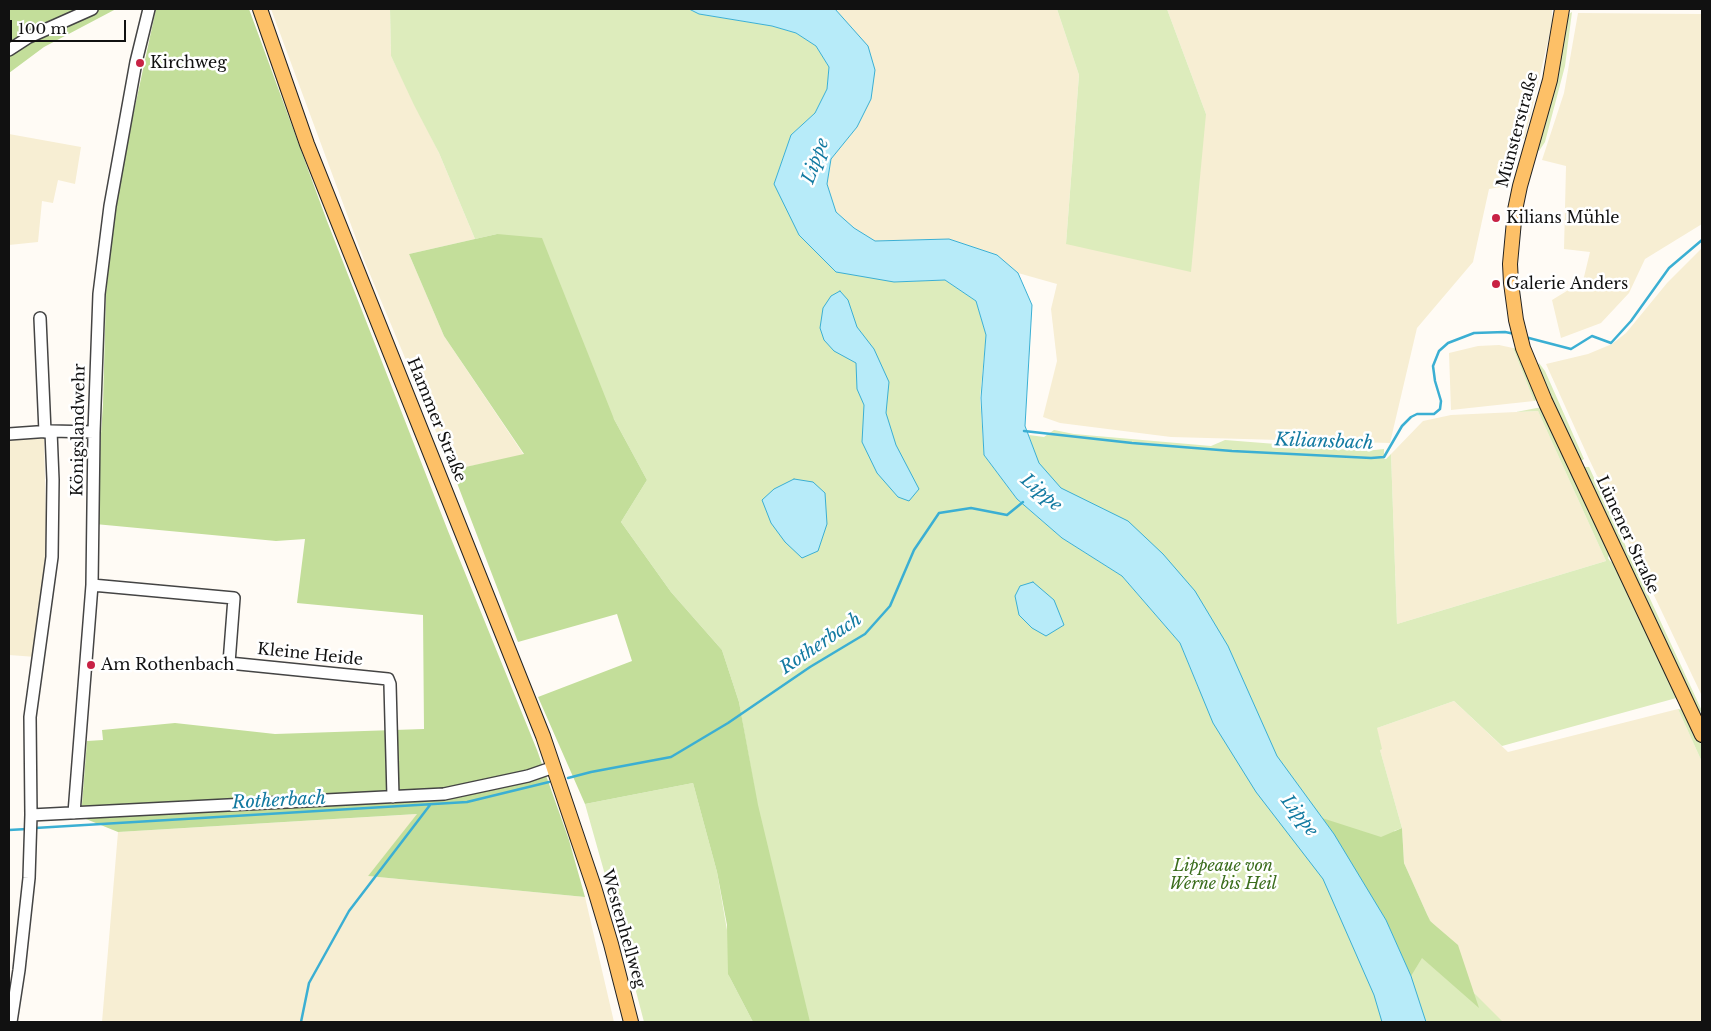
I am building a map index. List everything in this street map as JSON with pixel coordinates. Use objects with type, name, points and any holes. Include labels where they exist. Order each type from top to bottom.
[{"type":"main road","name":"Hammer Straße","points":[[260,9],[307,144],[496,616],[554,767],[580,845]]},
{"type":"main road","name":"Münsterstraße","points":[[1523,348],[1510,283],[1512,232],[1520,186],[1550,80],[1562,9]]},
{"type":"main road","name":"Lünener Straße","points":[[1523,348],[1576,468],[1698,716],[1702,735]]},
{"type":"main road","name":"Westenhellweg","points":[[580,845],[611,944],[631,1022]]},
{"type":"street","points":[[9,50],[29,37],[92,9]]},
{"type":"street","name":"Königslandwehr","points":[[74,814],[92,585],[94,432],[99,294],[110,206],[136,62],[149,9]]},
{"type":"street","name":"Königslandwehr","points":[[12,1022],[13,979],[30,878],[30,717],[52,557],[54,480],[48,432],[40,318]]},
{"type":"street","points":[[9,434],[94,432]]},
{"type":"street","name":"Kleine Heide","points":[[92,585],[234,598],[229,664],[388,680],[390,684],[393,796]]},
{"type":"street","points":[[31,814],[74,814],[444,794],[461,792],[528,776],[554,767]]},
{"type":"shaded area","points":[[271,9],[390,9],[391,56],[439,153],[475,239],[409,254],[444,336],[524,455],[452,470],[364,260]]},
{"type":"shaded area","points":[[835,9],[1057,9],[1079,75],[1066,244],[1206,114],[1167,9],[1552,9],[1552,24],[1525,138],[1514,144],[1501,187],[1489,189],[1473,262],[1417,328],[1390,443],[1171,437],[1060,423],[1043,417],[1057,361],[1051,309],[1057,284],[1018,273],[997,255],[949,239],[875,241],[854,228],[836,212],[827,184],[831,159],[857,127],[838,11]]},
{"type":"shaded area","points":[[1578,13],[1702,14],[1702,224],[1645,259],[1629,293],[1601,323],[1561,338],[1552,300],[1583,281],[1590,252],[1564,249],[1566,166],[1542,160],[1564,93]]},
{"type":"shaded area","points":[[9,134],[81,147],[75,184],[58,180],[53,203],[42,201],[38,242],[9,245]]},
{"type":"shaded area","points":[[1702,248],[1702,696],[1546,364],[1588,354],[1612,344],[1626,333],[1667,283]]},
{"type":"shaded area","points":[[1499,345],[1513,348],[1534,401],[1451,410],[1449,353],[1478,346]]},
{"type":"shaded area","points":[[1538,411],[1606,561],[1397,624],[1391,454],[1423,421],[1451,415]]},
{"type":"shaded area","points":[[44,438],[47,557],[36,657],[9,655],[9,440]]},
{"type":"shaded area","points":[[1454,701],[1508,752],[1678,709],[1702,762],[1702,1022],[1492,1022],[1430,921],[1404,863],[1402,828],[1374,729]]},
{"type":"shaded area","points":[[418,814],[368,876],[585,897],[614,1022],[102,1022],[118,832]]},
{"type":"green space","points":[[9,9],[116,9],[44,47],[9,73]]},
{"type":"green space","points":[[156,9],[249,9],[327,221],[448,531],[537,750],[569,840],[585,897],[368,876],[417,814],[118,832],[81,817],[87,741],[103,740],[102,730],[175,723],[275,734],[424,729],[423,615],[297,603],[305,539],[276,541],[95,524],[103,404],[106,293],[114,204]]},
{"type":"green space","name":"Lippeaue von Werne bis Heil","points":[[390,9],[688,9],[699,14],[772,26],[796,33],[816,46],[829,67],[827,89],[815,113],[791,135],[774,184],[894,282],[945,280],[976,301],[986,335],[980,398],[984,455],[1017,499],[1062,538],[1122,576],[1180,643],[1198,687],[1228,679],[1049,504],[1029,435],[1044,437],[1054,430],[1074,434],[1211,446],[1225,440],[1365,451],[1384,449],[1384,459],[1391,454],[1397,624],[1606,561],[1538,411],[1516,412],[1542,407],[1610,551],[1608,558],[1617,565],[1680,697],[1502,746],[1454,701],[1377,728],[1382,749],[1380,750],[1402,828],[1394,831],[1410,887],[1444,943],[1466,985],[1503,1022],[760,1022],[728,974],[753,1022],[644,1022],[585,804],[693,783],[717,872],[727,930],[755,792],[739,702],[722,650],[671,592],[621,522],[647,480],[614,419],[497,234],[475,239],[439,153],[391,56]]},
{"type":"green space","points":[[1057,9],[1167,9],[1206,114],[1191,272],[1066,244],[1079,75]]},
{"type":"green space","points":[[1572,12],[1565,66],[1545,142],[1539,151],[1536,148],[1566,16]]},
{"type":"green space","points":[[497,234],[542,238],[614,419],[647,480],[621,522],[671,592],[722,650],[739,702],[758,805],[810,1022],[753,1022],[728,974],[727,925],[717,872],[693,783],[585,804],[538,697],[632,661],[617,614],[518,642],[452,470],[524,454],[444,336],[409,254]]},
{"type":"green space","points":[[1513,348],[1517,349],[1539,399],[1534,401]]},
{"type":"green space","points":[[1539,363],[1545,371],[1584,459],[1581,461],[1536,368]]},
{"type":"green space","points":[[1585,467],[1589,467],[1702,711],[1699,712],[1582,471]]},
{"type":"green space","points":[[1678,709],[1685,710],[1702,746],[1702,762]]},
{"type":"green space","points":[[1322,818],[1381,837],[1402,828],[1404,863],[1430,921],[1458,945],[1479,1008],[1422,958],[1411,976],[1386,920]]},
{"type":"water","name":"Lippe","points":[[689,9],[835,9],[868,46],[875,70],[871,99],[857,127],[831,159],[827,184],[836,212],[854,228],[875,241],[949,239],[997,255],[1018,273],[1032,305],[1025,426],[1039,463],[1061,488],[1128,521],[1163,554],[1195,591],[1228,646],[1277,756],[1334,834],[1386,920],[1411,976],[1426,1022],[1382,1022],[1374,995],[1323,879],[1256,792],[1213,723],[1180,643],[1122,576],[1062,538],[1017,499],[984,455],[981,398],[986,335],[976,301],[945,280],[894,282],[836,272],[799,235],[774,184],[791,135],[815,113],[827,89],[829,67],[816,46],[796,33],[772,26],[699,14]]},
{"type":"water","points":[[840,291],[848,300],[857,327],[874,349],[889,382],[886,413],[896,445],[919,489],[909,501],[898,497],[877,473],[862,442],[864,405],[857,389],[856,363],[834,351],[824,340],[820,328],[823,308],[831,296]]},
{"type":"water","points":[[794,479],[813,482],[825,493],[827,524],[818,551],[802,558],[785,542],[771,523],[762,500],[774,489]]},
{"type":"water","points":[[1033,582],[1054,600],[1064,625],[1046,636],[1032,628],[1019,615],[1015,596],[1020,586]]},
{"type":"waterway","name":"Kiliansbach","points":[[1525,337],[1571,349],[1592,336],[1611,343],[1631,321],[1669,268],[1702,240]]},
{"type":"waterway","name":"Kiliansbach","points":[[1024,431],[1132,443],[1232,451],[1371,458],[1384,457],[1402,426],[1411,417],[1417,414],[1434,414],[1440,409],[1441,401],[1433,366],[1439,351],[1448,343],[1474,333],[1505,332],[1515,334]]},
{"type":"waterway","name":"Rotherbach","points":[[568,778],[671,757],[728,723],[810,667],[865,634],[890,606],[914,550],[939,513],[971,508],[1007,515],[1023,502]]},
{"type":"waterway","name":"Rotherbach","points":[[35,828],[467,802],[549,782]]},
{"type":"waterway","points":[[301,1022],[309,983],[349,911],[430,805]]},
{"type":"waterway","name":"Rotherbach","points":[[9,830],[27,829]]},
{"type":"place","name":"Kirchweg","points":[[140,63]]},
{"type":"place","name":"Kilians Mühle","points":[[1496,218]]},
{"type":"place","name":"Galerie Anders","points":[[1496,284]]},
{"type":"place","name":"Am Rothenbach","points":[[91,665]]}]
